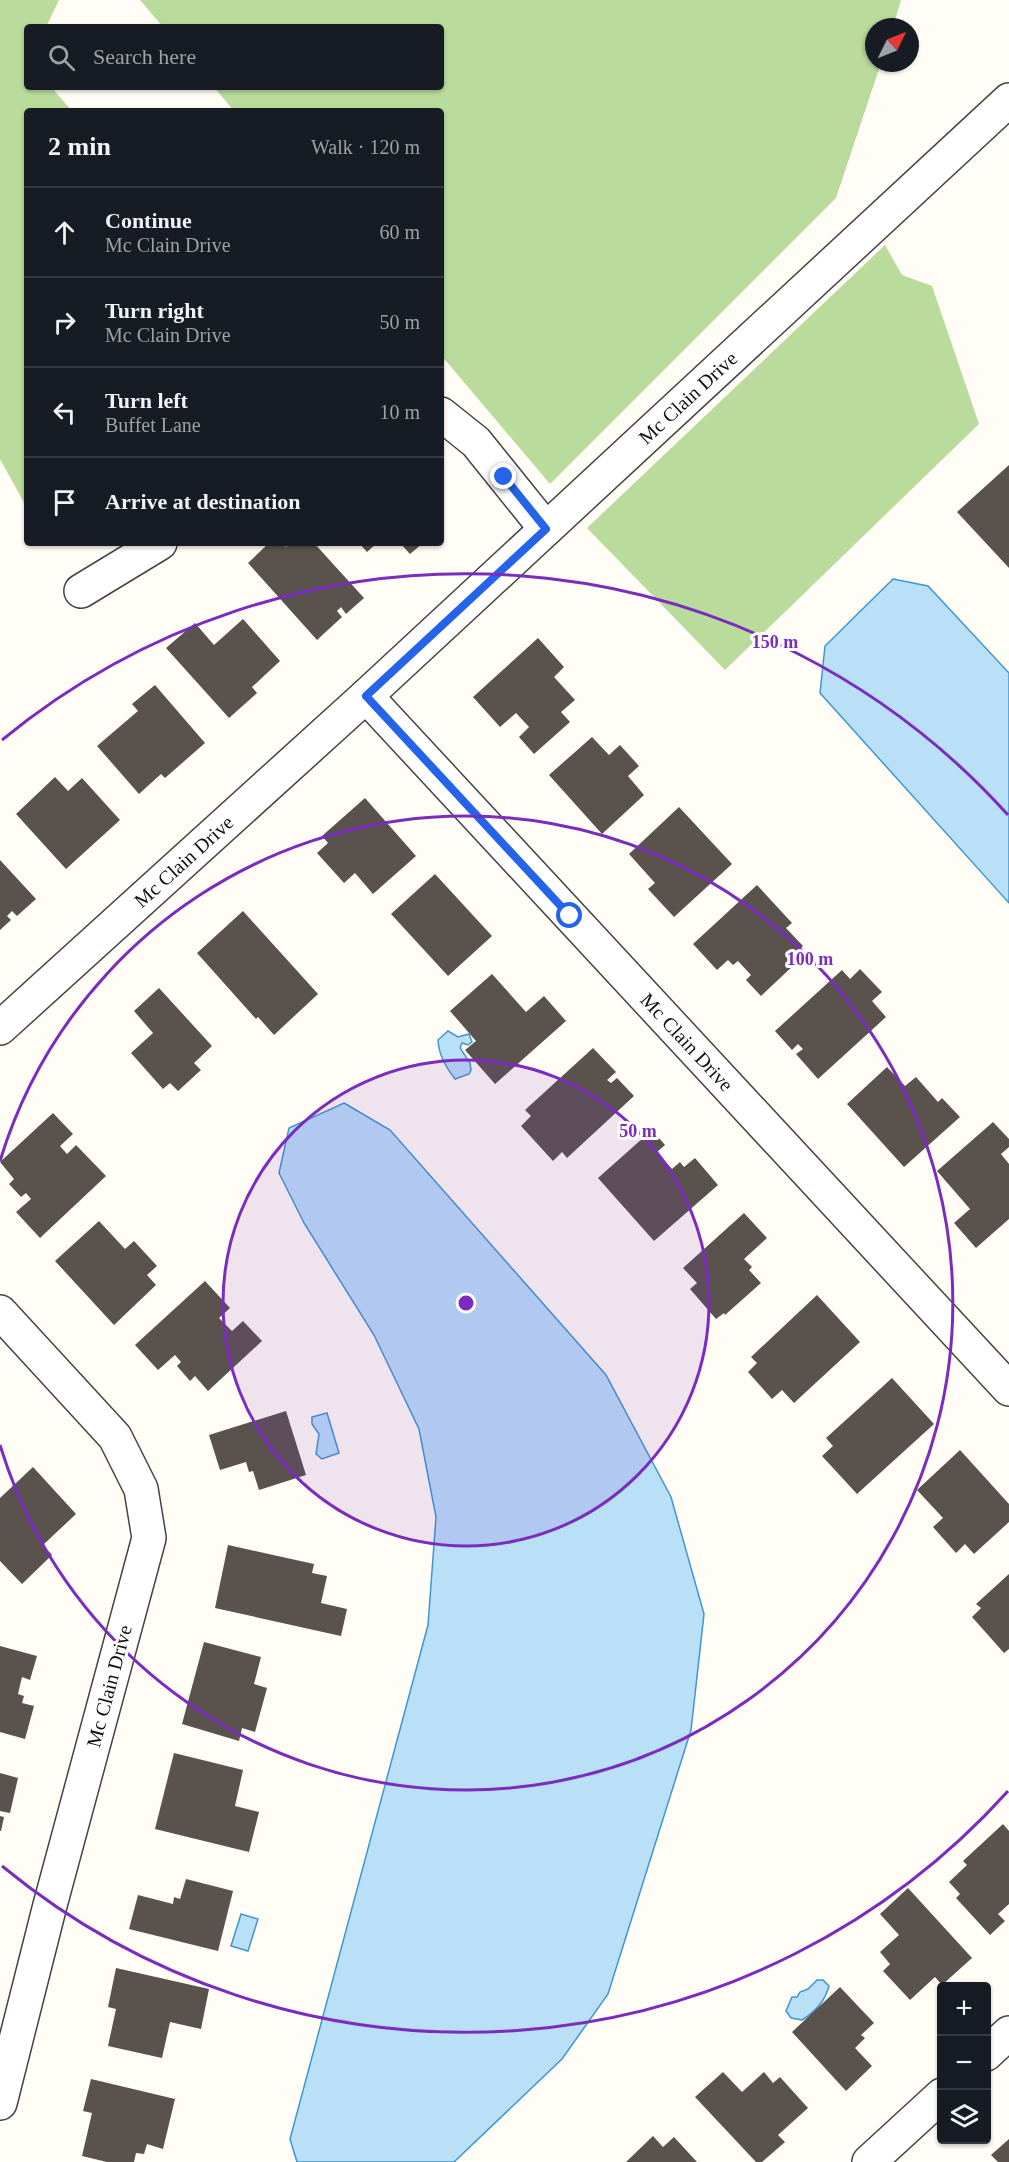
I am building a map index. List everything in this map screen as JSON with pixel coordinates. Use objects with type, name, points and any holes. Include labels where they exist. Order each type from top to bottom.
[{"type":"street","name":"Mc Clain Drive","points":[[0,1028],[366,696],[1009,100]]},
{"type":"street","points":[[444,416],[476,442],[546,529]]},
{"type":"street","points":[[81,591],[155,546]]},
{"type":"street","name":"Mc Clain Drive","points":[[366,696],[1009,1389]]},
{"type":"street","name":"Mc Clain Drive","points":[[0,1312],[115,1437],[141,1489],[149,1538],[49,1909],[0,2103]]},
{"type":"street","points":[[991,2050],[1009,2034]]},
{"type":"street","points":[[869,2162],[937,2100]]},
{"type":"green space","points":[[0,0],[59,0],[47,24],[24,24],[24,90],[54,90],[69,108],[24,108],[24,503],[0,459]]},
{"type":"green space","points":[[140,0],[901,0],[896,18],[865,18],[865,72],[878,72],[836,198],[550,484],[444,359],[444,108],[232,108],[216,90],[444,90],[444,24],[160,24]]},
{"type":"green space","points":[[885,245],[902,275],[932,286],[979,424],[725,670],[587,528]]},
{"type":"water","points":[[893,579],[928,586],[1009,673],[1009,903],[820,693],[825,646]]},
{"type":"water","points":[[448,1031],[458,1037],[469,1034],[472,1042],[468,1045],[462,1043],[460,1048],[470,1063],[471,1070],[469,1074],[455,1079],[443,1061],[438,1040]]},
{"type":"water","points":[[344,1103],[390,1130],[606,1375],[671,1497],[704,1614],[691,1730],[608,1994],[562,2059],[454,2162],[297,2162],[290,2139],[428,1625],[436,1517],[419,1429],[374,1335],[304,1223],[279,1173],[289,1128]]},
{"type":"water","points":[[327,1413],[339,1453],[322,1459],[316,1454],[319,1434],[312,1424],[312,1417]]},
{"type":"water","points":[[241,1914],[258,1919],[248,1951],[231,1946]]},
{"type":"water","points":[[817,1980],[823,1980],[829,1986],[822,2001],[802,2020],[791,2018],[786,2011],[792,1997],[797,1997],[800,1992],[808,1989]]},
{"type":"building","points":[[1009,465],[1009,568],[957,512]]},
{"type":"building","points":[[266,546],[317,546],[364,598],[346,614],[341,607],[337,611],[342,617],[317,640],[248,563]]},
{"type":"building","points":[[362,546],[374,546],[367,552]]},
{"type":"building","points":[[403,546],[419,546],[410,554]]},
{"type":"building","points":[[243,619],[280,661],[252,687],[257,693],[229,718],[166,648],[195,623],[214,645]]},
{"type":"building","points":[[538,638],[564,667],[554,677],[575,700],[561,712],[570,722],[534,754],[519,737],[529,727],[516,713],[500,727],[473,697]]},
{"type":"building","points":[[155,685],[205,743],[165,778],[161,774],[139,794],[97,746],[138,711],[132,704]]},
{"type":"building","points":[[592,737],[609,755],[620,745],[639,766],[628,776],[644,795],[602,834],[549,775]]},
{"type":"building","points":[[55,777],[68,791],[82,778],[120,820],[66,869],[16,814]]},
{"type":"building","points":[[365,798],[416,856],[373,894],[355,873],[344,883],[317,853],[328,843],[322,836]]},
{"type":"building","points":[[679,807],[732,864],[674,917],[648,889],[655,883],[629,854]]},
{"type":"building","points":[[0,860],[36,899],[17,916],[12,911],[7,916],[11,920],[0,930]]},
{"type":"building","points":[[435,874],[492,936],[448,976],[391,914]]},
{"type":"building","points":[[757,885],[792,923],[786,928],[803,946],[790,959],[795,964],[761,996],[746,980],[751,975],[738,961],[733,965],[728,960],[717,970],[693,944]]},
{"type":"building","points":[[243,911],[318,994],[274,1035],[258,1017],[256,1019],[197,953]]},
{"type":"building","points":[[860,969],[882,992],[872,1001],[886,1017],[818,1079],[796,1054],[803,1049],[798,1044],[792,1050],[775,1031],[842,970],[850,979]]},
{"type":"building","points":[[492,974],[526,1012],[544,996],[566,1021],[495,1084],[465,1050],[476,1041],[450,1011]]},
{"type":"building","points":[[159,988],[212,1046],[194,1063],[201,1070],[178,1091],[170,1083],[163,1089],[131,1053],[153,1033],[134,1011]]},
{"type":"building","points":[[593,1048],[616,1072],[607,1080],[611,1083],[617,1078],[634,1096],[567,1158],[562,1152],[553,1161],[521,1126],[531,1116],[525,1110]]},
{"type":"building","points":[[887,1067],[905,1086],[916,1077],[938,1102],[942,1098],[960,1117],[904,1167],[847,1104]]},
{"type":"building","points":[[53,1113],[73,1134],[60,1146],[67,1154],[76,1145],[106,1176],[40,1238],[16,1212],[31,1199],[26,1193],[21,1197],[9,1184],[14,1179],[0,1162]]},
{"type":"building","points":[[993,1122],[1009,1139],[1009,1147],[1001,1154],[1009,1164],[1009,1219],[976,1248],[954,1223],[970,1209],[937,1171]]},
{"type":"building","points":[[652,1130],[665,1145],[657,1152],[672,1169],[680,1162],[684,1167],[695,1158],[718,1185],[654,1241],[598,1178]]},
{"type":"building","points":[[744,1213],[767,1238],[744,1259],[752,1267],[749,1270],[761,1283],[725,1315],[724,1313],[716,1319],[690,1289],[697,1283],[683,1268]]},
{"type":"building","points":[[99,1221],[125,1249],[134,1241],[157,1266],[147,1275],[156,1285],[114,1325],[55,1261]]},
{"type":"building","points":[[205,1281],[230,1308],[219,1318],[232,1331],[243,1321],[262,1341],[208,1391],[195,1376],[190,1381],[177,1366],[181,1362],[175,1355],[158,1370],[135,1345]]},
{"type":"building","points":[[817,1295],[860,1342],[794,1403],[782,1390],[772,1399],[748,1372],[757,1363],[751,1357]]},
{"type":"building","points":[[892,1378],[934,1424],[857,1494],[822,1456],[833,1446],[826,1438]]},
{"type":"building","points":[[286,1411],[306,1475],[259,1490],[253,1471],[249,1472],[246,1462],[220,1470],[209,1435]]},
{"type":"building","points":[[960,1450],[1009,1504],[1009,1522],[974,1554],[965,1544],[956,1553],[933,1527],[943,1518],[917,1490]]},
{"type":"building","points":[[33,1467],[76,1514],[43,1545],[52,1555],[22,1584],[0,1561],[0,1498]]},
{"type":"building","points":[[228,1545],[314,1564],[312,1573],[327,1576],[321,1603],[347,1609],[341,1636],[215,1608]]},
{"type":"building","points":[[1009,1574],[1009,1649],[1004,1653],[972,1617],[981,1608],[976,1604]]},
{"type":"building","points":[[204,1642],[261,1657],[254,1684],[267,1688],[255,1732],[242,1728],[239,1741],[182,1724]]},
{"type":"building","points":[[0,1646],[37,1656],[30,1680],[22,1677],[18,1694],[24,1696],[22,1703],[34,1706],[25,1739],[0,1732]]},
{"type":"building","points":[[174,1753],[243,1770],[235,1806],[259,1812],[249,1852],[155,1829]]},
{"type":"building","points":[[0,1773],[18,1778],[10,1813],[0,1811]]},
{"type":"building","points":[[0,1816],[4,1817],[1,1831],[0,1831]]},
{"type":"building","points":[[1003,1824],[1009,1831],[1009,1904],[998,1914],[1005,1921],[990,1935],[956,1898],[960,1894],[949,1882],[967,1865],[963,1861]]},
{"type":"building","points":[[186,1879],[233,1891],[218,1951],[129,1929],[138,1895],[173,1904],[174,1897],[180,1899]]},
{"type":"building","points":[[908,1888],[972,1958],[945,1982],[939,1982],[935,1977],[910,2000],[883,1971],[890,1964],[880,1952],[899,1935],[880,1914]]},
{"type":"building","points":[[116,1968],[209,1989],[201,2029],[170,2022],[162,2058],[108,2046],[116,2009],[108,2007]]},
{"type":"building","points":[[840,1987],[874,2023],[861,2035],[865,2038],[855,2048],[872,2066],[846,2091],[792,2032]]},
{"type":"building","points":[[723,2072],[742,2092],[764,2072],[773,2083],[780,2077],[808,2108],[778,2135],[785,2142],[762,2162],[756,2162],[695,2097]]},
{"type":"building","points":[[91,2079],[175,2099],[163,2149],[147,2144],[144,2154],[136,2153],[134,2162],[107,2162],[82,2156],[92,2113],[83,2111]]},
{"type":"building","points":[[653,2136],[663,2147],[674,2137],[697,2162],[626,2162]]},
{"type":"building","points":[[1009,2139],[1009,2162],[998,2162],[991,2155]]},
{"type":"route","points":[[504,477],[546,529],[366,696],[570,916]]}]
